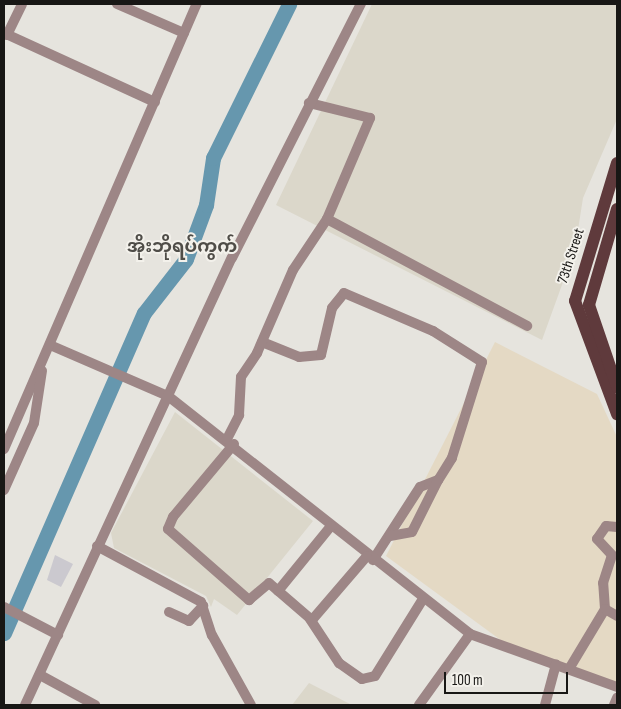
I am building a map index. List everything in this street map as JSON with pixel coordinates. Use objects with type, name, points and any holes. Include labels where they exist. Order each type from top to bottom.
[{"type":"main road","name":"73th Street","points":[[617,163],[575,302],[617,414]]},
{"type":"main road","name":"73th Street","points":[[617,209],[589,305],[617,387]]},
{"type":"street","points":[[22,4],[6,34],[154,102]]},
{"type":"street","points":[[118,4],[184,33]]},
{"type":"street","points":[[4,449],[197,4]]},
{"type":"street","points":[[25,705],[168,396],[309,103],[361,4]]},
{"type":"street","points":[[309,103],[370,118],[328,219],[293,270],[262,342],[241,377],[239,415],[230,441],[173,517],[168,529],[248,600],[268,583],[310,619],[339,663],[362,679],[375,676],[423,599]]},
{"type":"street","points":[[328,219],[527,326]]},
{"type":"street","points":[[262,342],[299,357],[321,355],[332,308],[344,293],[405,317],[482,362],[452,458],[438,480],[412,532],[390,536]]},
{"type":"street","points":[[50,345],[168,396],[230,441],[370,558],[470,634],[617,687]]},
{"type":"street","points":[[4,490],[34,423],[44,359]]},
{"type":"street","points":[[310,619],[390,536],[420,487],[438,480]]},
{"type":"street","points":[[278,591],[331,526]]},
{"type":"street","points":[[569,669],[605,609],[603,583],[612,555],[597,539],[606,526],[617,527]]},
{"type":"street","points":[[97,546],[203,606],[212,635],[251,705]]},
{"type":"street","points":[[4,606],[58,635]]},
{"type":"street","points":[[169,612],[189,621],[203,606]]},
{"type":"street","points":[[605,609],[617,616]]},
{"type":"street","points":[[419,705],[470,634]]},
{"type":"street","points":[[545,705],[556,664]]},
{"type":"street","points":[[40,675],[94,705]]},
{"type":"street","points":[[614,705],[617,698]]},
{"type":"shaded area","points":[[372,4],[617,4],[617,119],[583,198],[575,249],[542,340],[276,205]]},
{"type":"shaded area","points":[[495,342],[597,394],[617,437],[617,692],[502,641],[386,556]]},
{"type":"shaded area","points":[[175,412],[313,521],[237,615],[214,599],[211,607],[206,596],[114,548],[111,533]]},
{"type":"shaded area","points":[[309,683],[350,704],[351,705],[292,705]]},
{"type":"building","points":[[55,555],[73,564],[61,587],[47,580]]},
{"type":"waterway","points":[[4,633],[144,313],[186,259],[206,205],[213,158],[289,4]]},
{"type":"district","name":"အိုးဘိုရပ်ကွက်","points":[[182,247]]}]
